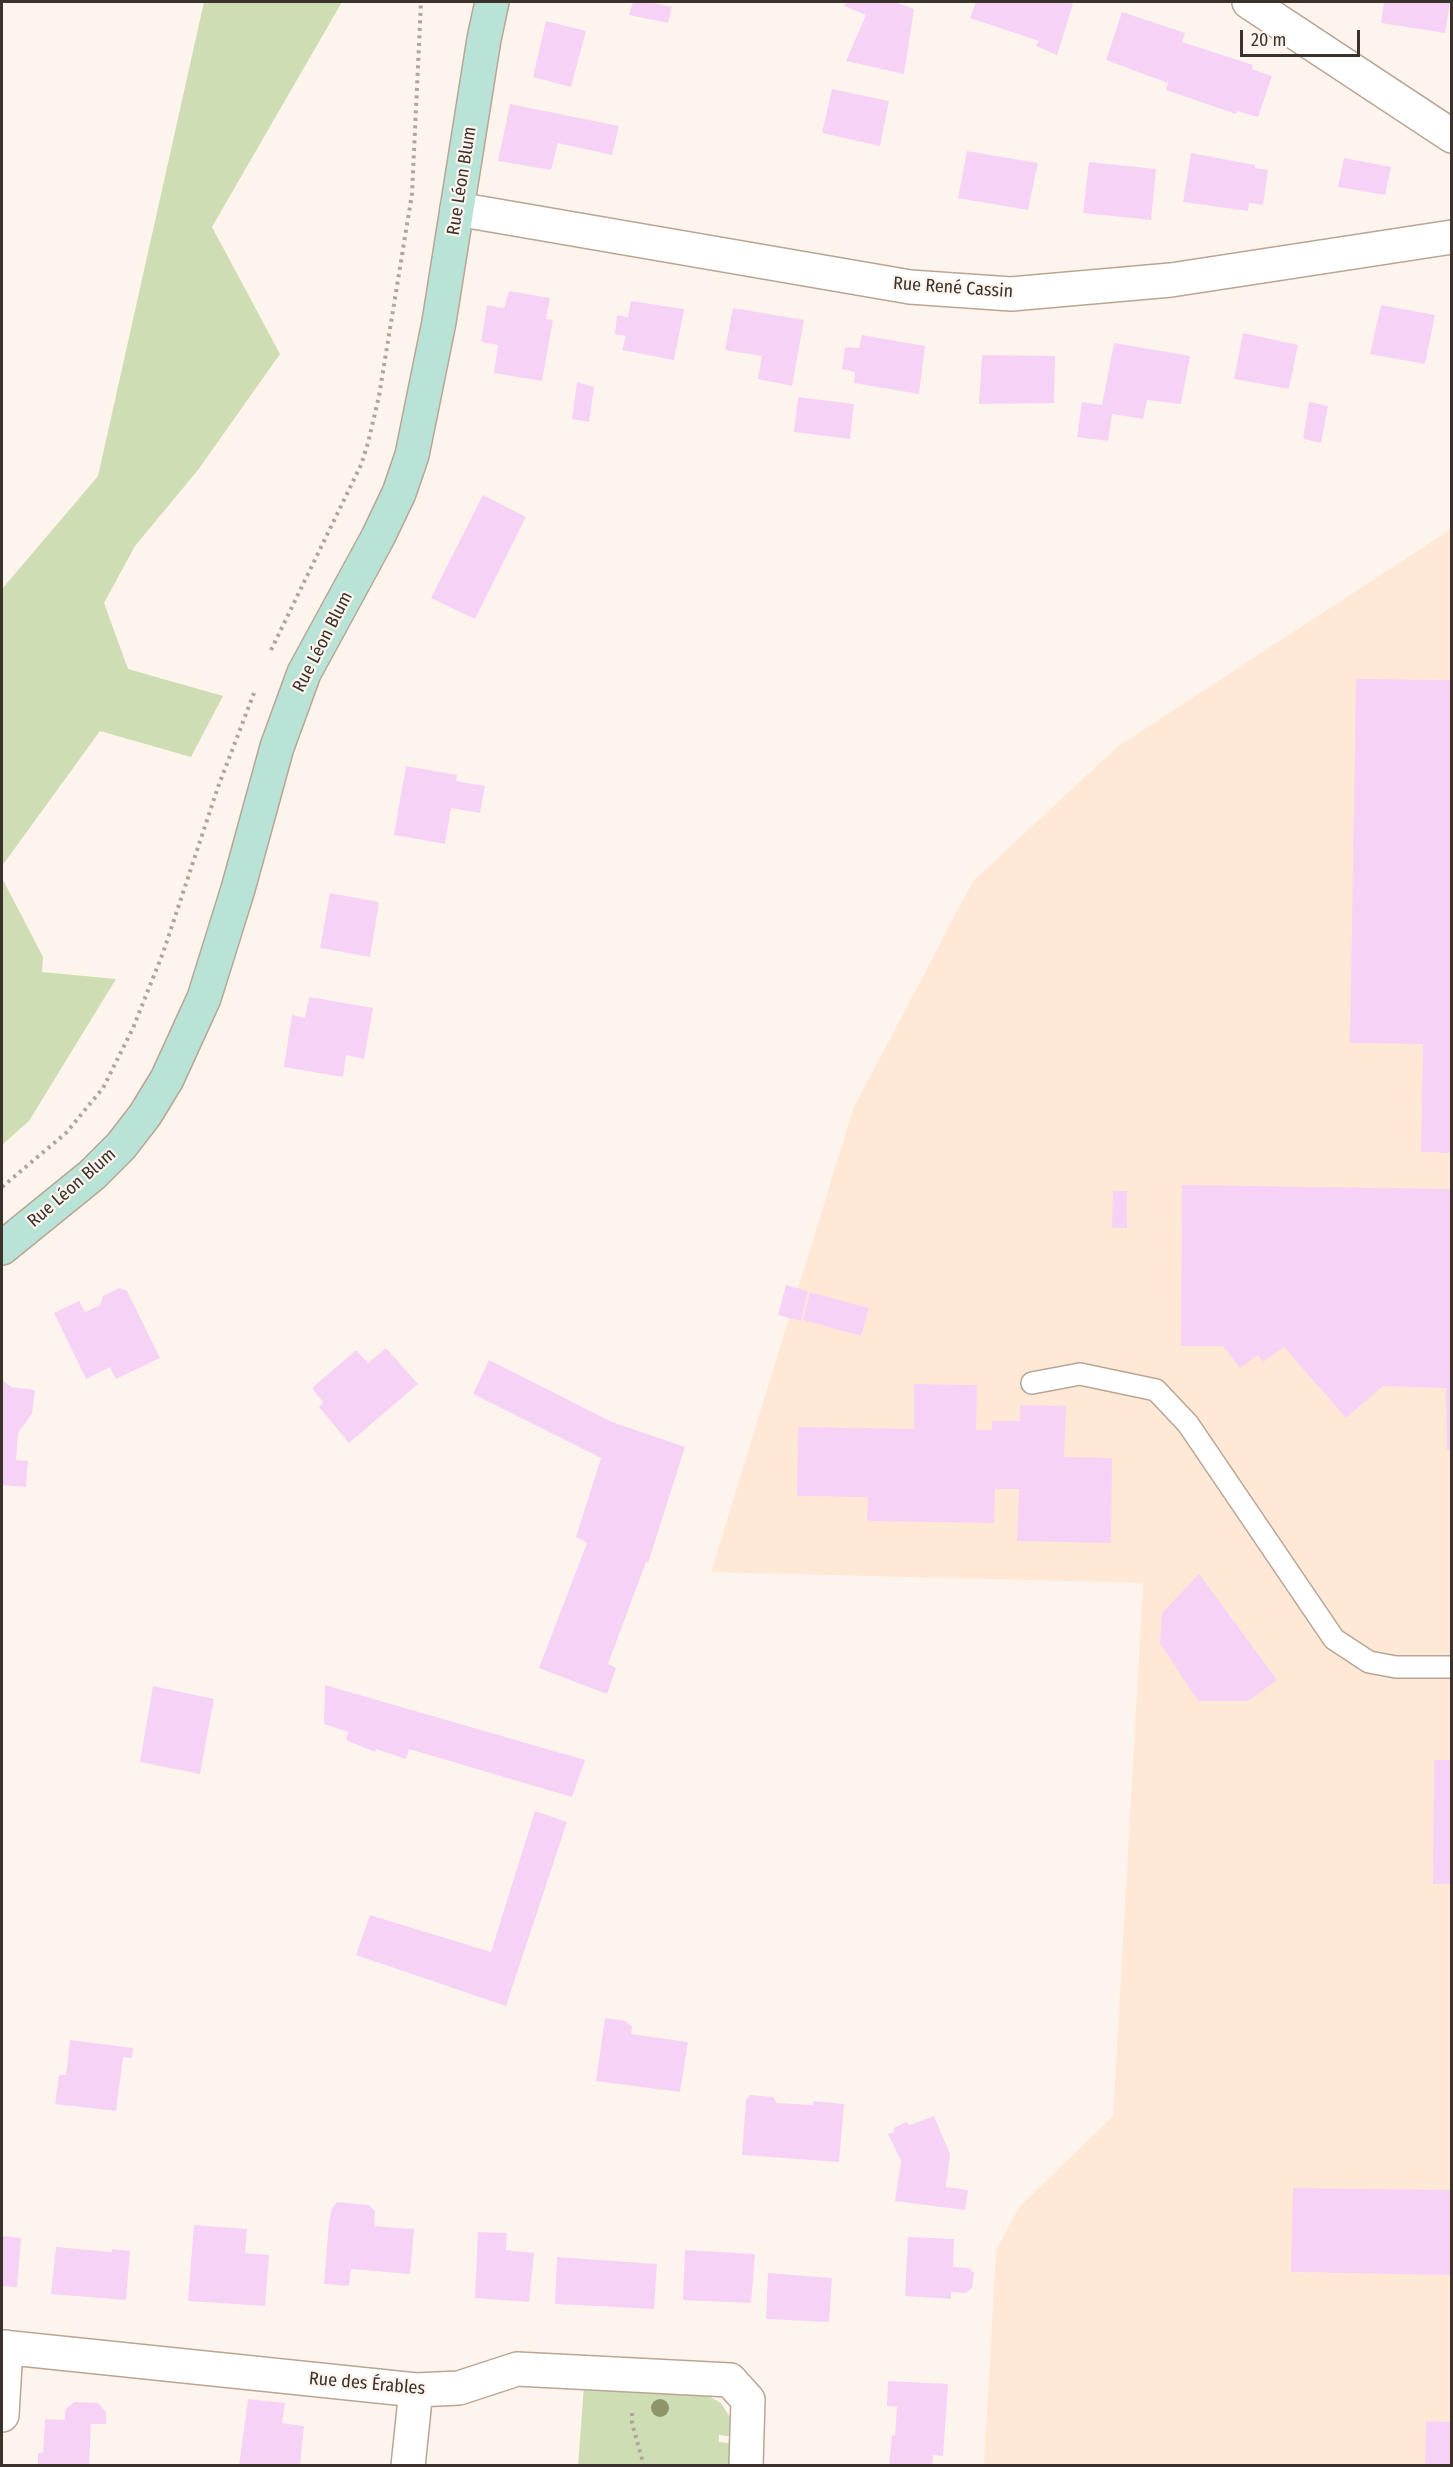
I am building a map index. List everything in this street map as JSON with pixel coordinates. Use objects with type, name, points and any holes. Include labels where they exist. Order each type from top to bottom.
[{"type":"street","name":"Rue Léon Blum","points":[[2,1248],[92,1174],[121,1146],[162,1088],[188,1039],[204,998],[278,747],[304,673],[382,528],[399,493],[412,455],[429,375],[492,2]]},
{"type":"street","points":[[1249,2],[1452,136]]},
{"type":"street","name":"Rue René Cassin","points":[[458,209],[910,287],[1011,294],[1171,280],[1452,237]]},
{"type":"street","points":[[2,2415],[4,2347]]},
{"type":"street","name":"Rue des Érables","points":[[4,2347],[416,2390],[459,2388],[517,2369],[730,2380],[748,2400],[746,2466]]},
{"type":"street","points":[[408,2466],[416,2390]]},
{"type":"lane","points":[[1032,1383],[1080,1374],[1156,1390],[1188,1424],[1335,1639],[1369,1662],[1396,1667],[1452,1667]]},
{"type":"path","points":[[268,655],[360,465],[371,434],[412,194],[421,2]]},
{"type":"path","points":[[2,1187],[66,1133],[103,1088],[133,1028],[163,953],[218,787],[255,688]]},
{"type":"path","points":[[635,2374],[632,2423],[644,2466]]},
{"type":"shaded area","points":[[1451,529],[1451,2465],[984,2465],[996,2250],[1019,2207],[1113,2116],[1143,1583],[711,1572],[853,1109],[973,881],[1117,747]]},
{"type":"green space","points":[[204,2],[342,2],[212,227],[280,354],[198,470],[135,546],[104,603],[128,669],[223,696],[191,757],[100,731],[2,866],[2,589],[98,476]]},
{"type":"green space","points":[[2,878],[43,957],[42,972],[116,979],[29,1121],[2,1145]]},
{"type":"green space","points":[[584,2386],[705,2394],[721,2403],[734,2424],[735,2437],[719,2435],[719,2442],[735,2444],[734,2465],[578,2466]]},
{"type":"building","points":[[633,2],[649,2],[672,7],[668,23],[629,15]]},
{"type":"building","points":[[846,2],[895,2],[914,9],[904,74],[846,61],[866,15],[844,6]]},
{"type":"building","points":[[976,2],[1067,2],[1073,4],[1057,55],[1036,46],[1039,41],[970,18]]},
{"type":"building","points":[[1384,2],[1450,2],[1445,33],[1381,23]]},
{"type":"building","points":[[1122,12],[1185,33],[1182,42],[1253,65],[1252,69],[1272,76],[1258,117],[1237,111],[1236,114],[1166,90],[1168,83],[1106,60]]},
{"type":"building","points":[[546,21],[586,31],[571,87],[533,77]]},
{"type":"building","points":[[832,89],[889,101],[880,146],[822,133]]},
{"type":"building","points":[[510,104],[619,126],[612,155],[558,143],[551,170],[498,161]]},
{"type":"building","points":[[967,151],[1038,163],[1028,210],[958,198]]},
{"type":"building","points":[[1191,153],[1255,165],[1255,168],[1268,170],[1263,205],[1249,203],[1248,211],[1183,202]]},
{"type":"building","points":[[1344,158],[1391,167],[1385,195],[1338,187]]},
{"type":"building","points":[[1089,162],[1156,169],[1151,220],[1083,213]]},
{"type":"building","points":[[509,291],[550,298],[546,319],[553,320],[542,381],[494,373],[498,345],[481,342],[487,305],[504,308]]},
{"type":"building","points":[[631,301],[684,309],[674,360],[622,350],[626,336],[615,334],[617,315],[628,317]]},
{"type":"building","points":[[1381,305],[1435,315],[1425,364],[1370,354]]},
{"type":"building","points":[[733,308],[804,320],[792,386],[758,379],[762,356],[725,350]]},
{"type":"building","points":[[1243,333],[1298,345],[1289,389],[1234,379]]},
{"type":"building","points":[[862,335],[925,346],[919,394],[854,383],[855,372],[842,369],[845,347],[859,348]]},
{"type":"building","points":[[1114,343],[1190,356],[1181,404],[1147,400],[1143,419],[1112,414],[1108,441],[1077,437],[1082,402],[1102,405]]},
{"type":"building","points":[[982,355],[1055,356],[1054,403],[979,404]]},
{"type":"building","points":[[577,382],[594,387],[589,422],[572,419]]},
{"type":"building","points":[[798,397],[854,404],[850,439],[794,432]]},
{"type":"building","points":[[1309,402],[1328,406],[1321,443],[1303,439]]},
{"type":"building","points":[[483,495],[526,517],[475,619],[431,598]]},
{"type":"building","points":[[1356,679],[1452,680],[1452,1153],[1421,1152],[1423,1044],[1350,1043]]},
{"type":"building","points":[[406,766],[457,775],[456,781],[485,786],[480,813],[451,808],[445,844],[394,835]]},
{"type":"building","points":[[330,893],[379,902],[370,957],[320,948]]},
{"type":"building","points":[[309,997],[373,1008],[364,1059],[346,1055],[343,1077],[284,1067],[292,1015],[305,1018]]},
{"type":"building","points":[[1182,1185],[1452,1189],[1452,1451],[1447,1450],[1446,1388],[1383,1386],[1346,1418],[1284,1347],[1263,1362],[1258,1355],[1240,1368],[1223,1346],[1181,1346]]},
{"type":"building","points":[[1113,1191],[1127,1191],[1127,1228],[1112,1228]]},
{"type":"building","points":[[786,1285],[808,1291],[801,1321],[778,1315]]},
{"type":"building","points":[[119,1288],[127,1291],[160,1358],[116,1379],[110,1367],[86,1379],[54,1313],[79,1301],[85,1312],[100,1305],[103,1296]]},
{"type":"building","points":[[810,1292],[869,1308],[861,1336],[803,1320]]},
{"type":"building","points":[[386,1348],[418,1384],[349,1443],[319,1407],[323,1402],[312,1388],[356,1350],[368,1363]]},
{"type":"building","points":[[489,1360],[612,1422],[685,1447],[648,1563],[646,1562],[608,1664],[616,1668],[607,1694],[539,1668],[587,1543],[576,1537],[601,1458],[473,1394]]},
{"type":"building","points":[[2,1380],[11,1387],[35,1390],[32,1414],[18,1433],[16,1460],[28,1461],[26,1487],[2,1485]]},
{"type":"building","points":[[914,1384],[977,1385],[976,1430],[992,1430],[992,1421],[1020,1421],[1020,1405],[1066,1406],[1064,1457],[1112,1458],[1111,1543],[1017,1541],[1019,1489],[995,1489],[994,1523],[867,1521],[868,1497],[797,1496],[798,1427],[914,1429]]},
{"type":"building","points":[[1199,1574],[1277,1680],[1248,1701],[1198,1701],[1160,1643],[1162,1613]]},
{"type":"building","points":[[325,1685],[585,1760],[572,1797],[409,1749],[406,1759],[376,1749],[375,1752],[346,1740],[348,1732],[324,1724]]},
{"type":"building","points":[[153,1686],[214,1699],[200,1774],[140,1762]]},
{"type":"building","points":[[1434,1760],[1452,1760],[1452,1884],[1433,1884]]},
{"type":"building","points":[[535,1811],[567,1822],[506,2006],[356,1955],[370,1915],[491,1952]]},
{"type":"building","points":[[605,2018],[626,2021],[632,2027],[631,2034],[688,2042],[680,2092],[596,2081]]},
{"type":"building","points":[[70,2040],[133,2048],[132,2058],[123,2057],[116,2111],[55,2104],[59,2075],[66,2075]]},
{"type":"building","points":[[750,2095],[773,2097],[777,2103],[813,2105],[813,2101],[844,2104],[839,2162],[742,2155],[746,2100]]},
{"type":"building","points":[[934,2116],[950,2154],[946,2187],[968,2190],[965,2210],[895,2201],[901,2161],[888,2134],[906,2122],[910,2125]]},
{"type":"building","points":[[1293,2188],[1452,2190],[1452,2275],[1291,2272]]},
{"type":"building","points":[[337,2202],[369,2205],[375,2211],[374,2226],[414,2229],[410,2274],[351,2269],[349,2286],[324,2284],[329,2222],[332,2208]]},
{"type":"building","points":[[194,2225],[247,2229],[245,2253],[269,2255],[265,2306],[188,2301]]},
{"type":"building","points":[[478,2232],[507,2233],[506,2250],[534,2253],[529,2302],[475,2298]]},
{"type":"building","points":[[2,2236],[21,2238],[17,2287],[2,2286]]},
{"type":"building","points":[[908,2237],[954,2239],[953,2267],[969,2268],[974,2273],[972,2288],[966,2293],[951,2292],[951,2299],[905,2296]]},
{"type":"building","points":[[56,2247],[112,2252],[112,2249],[130,2251],[126,2300],[51,2294]]},
{"type":"building","points":[[685,2250],[755,2254],[751,2303],[683,2300]]},
{"type":"building","points":[[557,2257],[657,2264],[654,2309],[555,2304]]},
{"type":"building","points":[[768,2273],[832,2278],[829,2322],[766,2319]]},
{"type":"building","points":[[888,2381],[948,2384],[943,2456],[933,2455],[932,2466],[889,2466],[892,2435],[895,2436],[897,2407],[887,2406]]},
{"type":"building","points":[[248,2399],[285,2403],[282,2423],[304,2426],[300,2466],[239,2466]]},
{"type":"building","points":[[74,2402],[98,2403],[106,2412],[106,2424],[91,2424],[89,2466],[38,2466],[38,2453],[43,2453],[45,2419],[65,2420],[65,2410]]},
{"type":"building","points":[[1426,2421],[1452,2422],[1452,2466],[1425,2466]]}]
